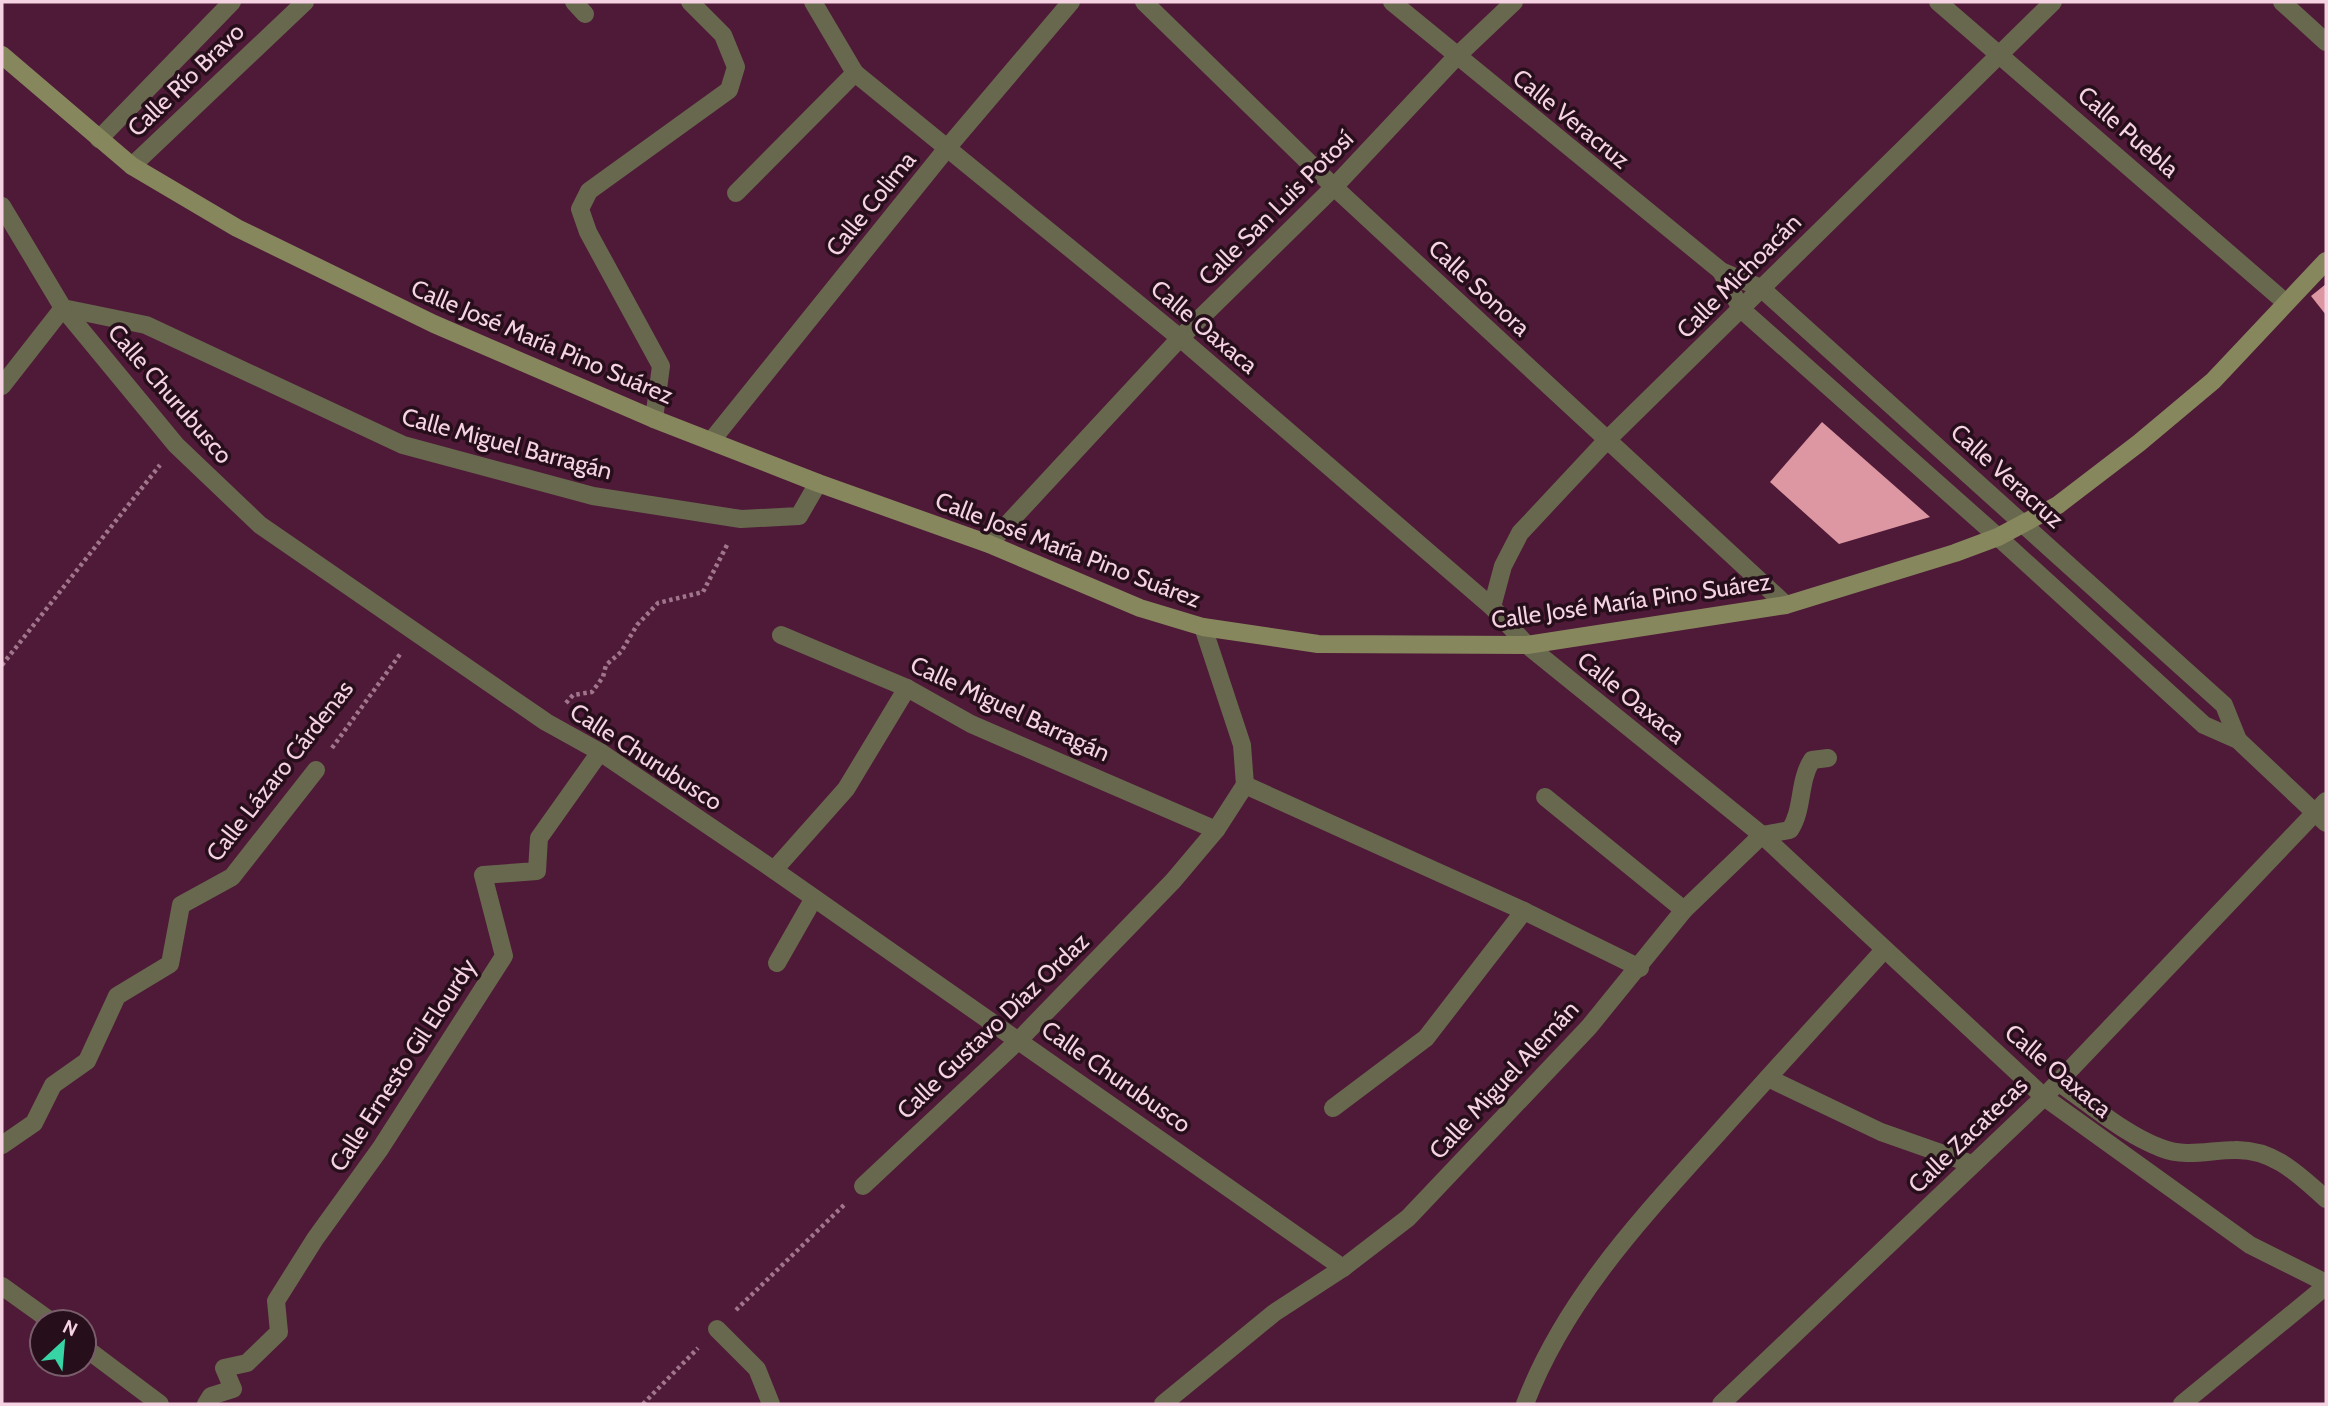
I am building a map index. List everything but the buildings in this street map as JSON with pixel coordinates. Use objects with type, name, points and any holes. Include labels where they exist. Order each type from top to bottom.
[{"type":"main road","name":"Calle José María Pino Suárez","points":[[2,55],[132,166],[237,228],[434,324],[654,419],[818,484],[989,544],[1140,608],[1203,627],[1318,644],[1527,645],[1786,605],[1897,573],[1998,537],[2058,505],[2213,381],[2326,261]]},
{"type":"street","name":"Calle Río Bravo","points":[[99,139],[232,2]]},
{"type":"street","name":"Calle Río Bravo","points":[[132,166],[305,2]]},
{"type":"street","points":[[654,419],[661,366],[588,232],[580,209],[589,191],[729,90],[736,67],[723,35],[690,2]]},
{"type":"street","name":"Calle Oaxaca","points":[[813,2],[855,73],[1180,338],[1492,607],[1527,645],[1762,835],[2044,1097],[2250,1245],[2326,1284]]},
{"type":"street","name":"Calle Colima","points":[[712,440],[948,147],[1071,2]]},
{"type":"street","name":"Calle Sonora","points":[[1144,2],[1334,187],[1786,605]]},
{"type":"street","name":"Calle Veracruz","points":[[1392,2],[1721,271],[1761,288],[2224,705],[2238,740]]},
{"type":"street","name":"Calle San Luis Potosí","points":[[989,544],[1180,338],[1334,187],[1456,57],[1514,2]]},
{"type":"street","name":"Calle Puebla","points":[[1938,2],[2285,302]]},
{"type":"street","name":"Calle Michoacán","points":[[1492,607],[1503,566],[1520,533],[1607,440],[1999,52],[2053,2]]},
{"type":"street","points":[[2282,2],[2326,42]]},
{"type":"street","points":[[736,192],[855,73]]},
{"type":"street","name":"Calle Churubusco","points":[[2,206],[63,309],[176,446],[260,525],[546,722],[600,752],[774,870],[1020,1039],[1343,1268]]},
{"type":"street","name":"Calle Veracruz","points":[[1721,271],[1741,309],[1998,537],[2204,725],[2238,740],[2322,812]]},
{"type":"street","points":[[2,386],[63,309]]},
{"type":"street","name":"Calle Miguel Barragán","points":[[63,309],[146,325],[403,445],[593,496],[741,519],[799,516],[818,484]]},
{"type":"street","points":[[1203,627],[1242,746],[1245,785],[1524,911],[1640,968]]},
{"type":"street","name":"Calle Miguel Barragán","points":[[782,635],[907,688],[971,724],[1216,830]]},
{"type":"street","points":[[774,870],[846,789],[907,688]]},
{"type":"street","name":"Calle Ernesto Gil Elourdy","points":[[206,1404],[211,1395],[233,1389],[224,1368],[247,1363],[279,1332],[276,1301],[315,1239],[380,1149],[504,956],[483,875],[537,871],[539,838],[600,752]]},
{"type":"street","name":"Calle Miguel Alemán","points":[[1163,1404],[1274,1313],[1343,1268],[1408,1218],[1540,1080],[1640,968],[1684,910],[1762,835],[1790,830],[1798,816],[1804,773],[1812,760],[1828,758]]},
{"type":"street","name":"Calle Lázaro Cárdenas","points":[[2,1145],[34,1123],[53,1085],[87,1061],[117,996],[170,964],[181,905],[232,877],[316,770]]},
{"type":"street","name":"Calle Gustavo Díaz Ordaz","points":[[863,1186],[1020,1039],[1173,881],[1216,830],[1245,785]]},
{"type":"street","points":[[1545,797],[1684,910]]},
{"type":"street","name":"Calle Zacatecas","points":[[1721,1404],[2044,1097],[2322,812]]},
{"type":"street","points":[[777,963],[814,898]]},
{"type":"street","points":[[1333,1108],[1426,1038],[1524,911]]},
{"type":"street","points":[[1525,1404],[1544,1360],[1589,1286],[1636,1224],[1884,950]]},
{"type":"street","points":[[1768,1078],[1881,1132],[1972,1164]]},
{"type":"street","points":[[2058,1082],[2161,1148],[2190,1154],[2237,1149],[2266,1154],[2288,1166],[2326,1199]]},
{"type":"street","points":[[2182,1404],[2326,1284]]},
{"type":"street","points":[[2,1286],[33,1308]]},
{"type":"street","points":[[717,1329],[757,1369],[771,1404]]},
{"type":"street","points":[[98,1357],[160,1404]]},
{"type":"path","points":[[2,665],[176,446]]},
{"type":"path","points":[[546,722],[573,695],[592,692],[603,677],[606,665],[621,652],[637,625],[658,603],[703,592],[741,519]]},
{"type":"path","name":"Calle Lázaro Cárdenas","points":[[316,770],[416,632]]},
{"type":"path","points":[[643,1404],[863,1186]]}]
